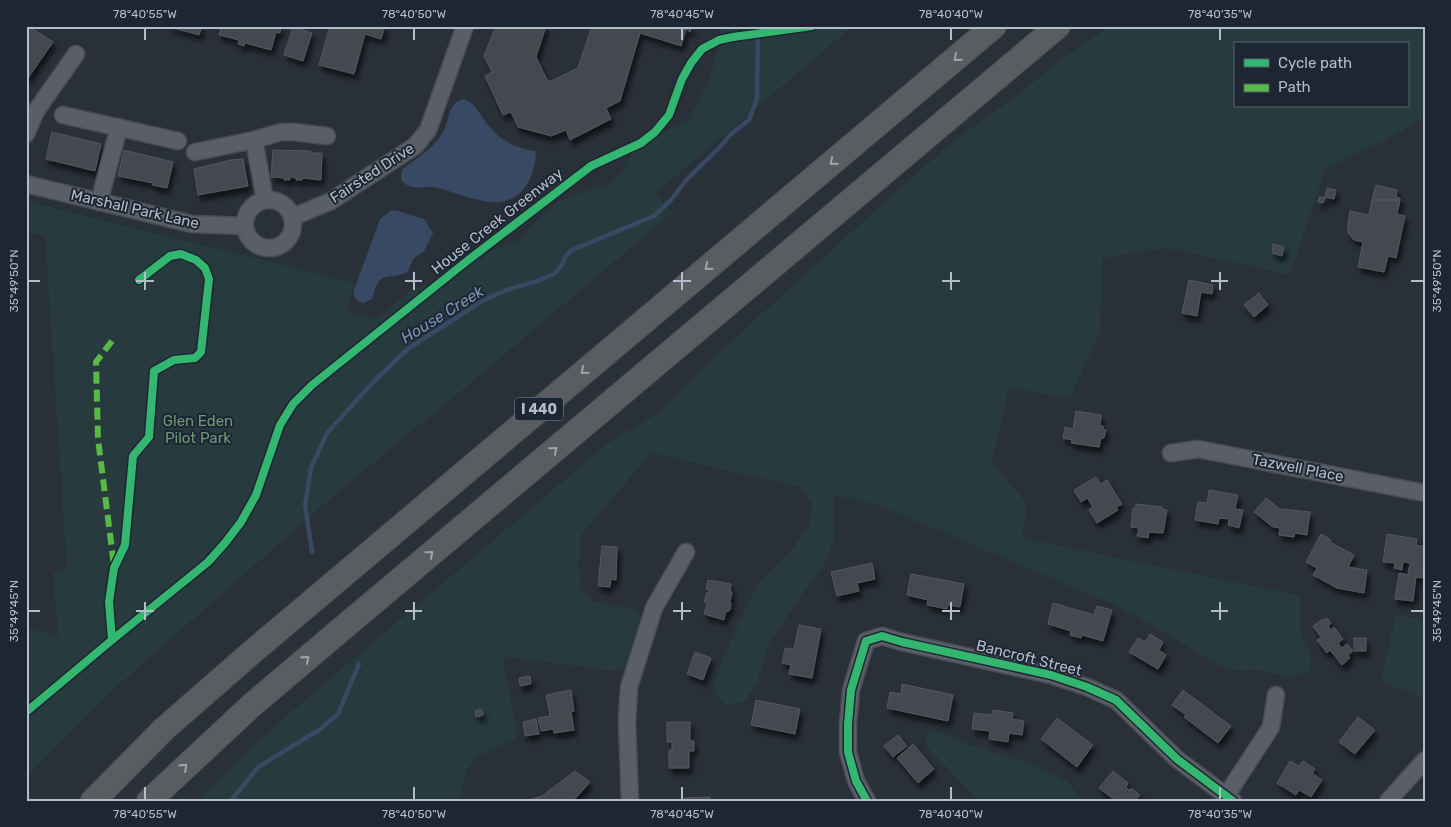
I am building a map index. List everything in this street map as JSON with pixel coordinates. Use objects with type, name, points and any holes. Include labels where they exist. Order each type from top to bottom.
[{"type":"highway","name":"I 440","points":[[93,801],[164,729],[251,653],[994,26]]},
{"type":"highway","name":"I 440","points":[[149,801],[225,730],[331,638],[1058,26]]},
{"type":"street","name":"Fairsted Drive","points":[[293,217],[332,201],[415,146],[422,139],[432,121],[465,26]]},
{"type":"street","points":[[26,134],[36,111],[76,54]]},
{"type":"street","points":[[63,115],[178,141]]},
{"type":"street","points":[[99,202],[120,127]]},
{"type":"street","points":[[195,152],[254,140],[281,132],[327,136]]},
{"type":"street","points":[[254,140],[265,200]]},
{"type":"street","name":"Marshall Park Lane","points":[[26,184],[192,224],[245,226]]},
{"type":"street","points":[[265,200],[281,203],[289,210],[293,217],[294,227],[291,235],[286,242],[272,248],[262,247],[254,243],[248,235],[245,226],[246,216],[252,207],[265,200]]},
{"type":"street","name":"Tazwell Place","points":[[1170,453],[1198,449],[1425,493]]},
{"type":"street","points":[[630,801],[627,722],[629,687],[654,608],[686,552]]},
{"type":"street","name":"Bancroft Street","points":[[866,801],[856,781],[848,752],[851,690],[866,641],[882,636],[1051,675],[1087,687],[1116,700],[1176,759],[1230,798]]},
{"type":"street","points":[[1230,798],[1271,727],[1276,694]]},
{"type":"street","points":[[1388,801],[1425,760]]},
{"type":"green space","name":"Glen Eden Pilot Park","points":[[720,26],[853,26],[656,193],[672,213],[428,419],[331,498],[117,686],[26,777],[26,628],[58,636],[53,572],[67,570],[45,236],[26,232],[26,201],[355,283],[346,310],[375,320],[412,289],[447,278],[464,265],[503,246],[523,239],[530,227],[560,200],[603,187],[618,178],[632,152],[665,131],[688,120],[710,78],[718,48]]},
{"type":"green space","points":[[1110,26],[1425,26],[1425,118],[1380,143],[1326,168],[1290,275],[1166,248],[1103,258],[1100,331],[1070,399],[1009,387],[992,462],[1027,504],[1022,538],[1301,596],[1300,628],[1311,657],[1307,673],[1292,677],[1256,670],[1230,670],[1114,605],[878,505],[833,495],[835,537],[824,565],[769,644],[757,683],[744,702],[727,705],[719,700],[714,687],[721,661],[758,583],[790,552],[809,526],[812,504],[799,487],[651,453],[581,535],[579,567],[581,588],[592,601],[633,609],[640,613],[641,618],[627,664],[622,669],[615,671],[506,657],[503,660],[518,737],[474,759],[466,773],[459,801],[197,801],[277,724],[608,443],[660,412],[722,350],[910,179],[959,137],[1019,94],[1058,62]]},
{"type":"green space","points":[[1396,615],[1425,621],[1425,699],[1380,681]]},
{"type":"green space","points":[[928,731],[944,733],[969,745],[1034,765],[1067,782],[1084,801],[980,801],[928,748],[926,739]]},
{"type":"water","points":[[464,99],[475,107],[493,131],[503,140],[522,148],[536,151],[535,163],[528,183],[515,197],[506,201],[483,201],[434,187],[412,187],[401,180],[403,169],[436,142],[444,130],[452,107],[455,103]]},
{"type":"water","points":[[395,210],[424,219],[433,233],[424,251],[413,259],[408,272],[381,279],[372,299],[363,303],[356,300],[353,293],[380,219],[390,211]]},
{"type":"building","points":[[167,26],[202,26],[199,35]]},
{"type":"building","points":[[217,26],[281,26],[280,33],[276,32],[271,50],[245,43],[244,46],[238,44],[239,40],[219,35],[221,28]]},
{"type":"building","points":[[330,26],[385,26],[381,39],[365,34],[354,74],[319,65]]},
{"type":"building","points":[[496,26],[546,26],[536,57],[547,80],[551,81],[578,68],[592,26],[692,26],[690,32],[686,29],[681,46],[640,33],[620,101],[606,108],[611,119],[570,140],[566,130],[551,136],[518,127],[511,112],[503,115],[485,76],[492,72],[484,56]]},
{"type":"building","points":[[30,27],[53,42],[26,81],[26,33]]},
{"type":"building","points":[[293,27],[312,33],[303,61],[284,55]]},
{"type":"building","points":[[52,132],[101,144],[95,171],[46,159]]},
{"type":"building","points":[[124,150],[173,162],[167,188],[152,185],[153,183],[118,176]]},
{"type":"building","points":[[273,150],[322,153],[321,180],[302,178],[302,180],[296,180],[296,178],[290,177],[290,180],[284,180],[284,178],[271,177]]},
{"type":"building","points":[[243,159],[248,186],[198,195],[194,169]]},
{"type":"building","points":[[1376,185],[1397,190],[1396,197],[1400,198],[1400,200],[1372,200]]},
{"type":"building","points":[[1327,188],[1336,190],[1334,199],[1325,197]]},
{"type":"building","points":[[1319,197],[1325,198],[1323,203],[1318,202]]},
{"type":"building","points":[[1372,200],[1400,200],[1397,214],[1405,216],[1396,258],[1388,256],[1384,272],[1358,267],[1363,242],[1354,240],[1348,233],[1350,211],[1369,215]]},
{"type":"building","points":[[1273,244],[1284,247],[1282,256],[1272,253]]},
{"type":"building","points":[[1189,280],[1213,285],[1212,294],[1201,292],[1197,316],[1182,313]]},
{"type":"building","points":[[1259,293],[1268,305],[1254,317],[1244,305]]},
{"type":"building","points":[[1076,411],[1101,415],[1100,426],[1103,426],[1103,429],[1106,430],[1104,438],[1101,438],[1099,447],[1071,443],[1072,440],[1063,438],[1065,427],[1073,429]]},
{"type":"building","points":[[1096,477],[1101,484],[1107,480],[1122,504],[1116,507],[1118,510],[1097,523],[1089,510],[1093,507],[1087,498],[1081,502],[1074,490]]},
{"type":"building","points":[[1209,490],[1238,495],[1235,509],[1243,510],[1239,528],[1228,525],[1229,519],[1219,518],[1218,524],[1195,520],[1198,502],[1207,503]]},
{"type":"building","points":[[1266,498],[1280,509],[1310,512],[1307,535],[1295,533],[1294,537],[1279,535],[1280,528],[1273,527],[1254,512]]},
{"type":"building","points":[[1136,504],[1162,507],[1162,509],[1167,510],[1163,533],[1149,532],[1148,538],[1137,536],[1139,528],[1131,527],[1133,508],[1135,509]]},
{"type":"building","points":[[1321,534],[1331,540],[1330,542],[1354,555],[1348,567],[1367,570],[1364,593],[1337,588],[1313,575],[1317,568],[1306,562]]},
{"type":"building","points":[[1387,534],[1417,539],[1416,545],[1425,547],[1425,572],[1423,572],[1422,578],[1416,577],[1413,601],[1395,599],[1399,573],[1408,575],[1410,563],[1403,562],[1402,570],[1394,568],[1395,563],[1383,562]]},
{"type":"building","points":[[602,546],[617,547],[616,580],[611,579],[610,587],[598,586]]},
{"type":"building","points":[[872,563],[875,579],[857,583],[859,591],[837,596],[831,572]]},
{"type":"building","points":[[911,574],[964,584],[960,607],[948,605],[947,609],[927,605],[928,600],[907,595]]},
{"type":"building","points":[[708,580],[731,584],[731,605],[730,610],[725,613],[724,620],[704,614],[707,603],[704,602],[707,592],[709,593],[710,590],[706,589]]},
{"type":"building","points":[[1053,603],[1094,615],[1097,606],[1112,610],[1103,641],[1082,635],[1081,638],[1070,635],[1071,631],[1048,624]]},
{"type":"building","points":[[1327,618],[1331,623],[1328,626],[1331,630],[1334,627],[1343,639],[1338,643],[1342,648],[1347,644],[1353,651],[1348,655],[1350,658],[1342,665],[1330,650],[1327,653],[1317,640],[1321,637],[1313,626]]},
{"type":"building","points":[[799,625],[821,629],[812,678],[789,674],[791,665],[782,663],[785,648],[794,649]]},
{"type":"building","points":[[1150,634],[1163,642],[1159,650],[1166,655],[1158,669],[1129,652],[1138,638],[1145,642]]},
{"type":"building","points":[[1354,638],[1366,638],[1366,651],[1354,651]]},
{"type":"building","points":[[695,652],[711,658],[703,680],[687,674]]},
{"type":"building","points":[[530,676],[531,684],[520,686],[519,678]]},
{"type":"building","points":[[902,684],[953,695],[948,721],[887,708],[890,692],[901,694]]},
{"type":"building","points":[[571,690],[574,711],[571,712],[574,730],[554,733],[553,729],[541,731],[538,718],[550,716],[546,695]]},
{"type":"building","points":[[1183,690],[1231,726],[1218,743],[1184,717],[1186,715],[1172,705]]},
{"type":"building","points":[[756,700],[800,709],[795,734],[751,725]]},
{"type":"building","points":[[482,709],[483,715],[476,717],[475,711]]},
{"type":"building","points":[[993,710],[1013,713],[1012,719],[1024,721],[1022,735],[1009,733],[1008,742],[989,739],[990,731],[972,729],[974,713],[992,715]]},
{"type":"building","points":[[1358,717],[1375,730],[1355,754],[1339,742]]},
{"type":"building","points":[[1057,718],[1093,745],[1077,767],[1041,739]]},
{"type":"building","points":[[536,719],[539,734],[525,736],[523,722]]},
{"type":"building","points":[[667,722],[690,722],[690,741],[694,741],[694,751],[689,751],[689,768],[669,768],[669,750],[672,750],[672,742],[667,742]]},
{"type":"building","points":[[898,735],[907,746],[893,757],[884,746]]},
{"type":"building","points":[[913,744],[934,769],[918,783],[897,758]]},
{"type":"building","points":[[1290,761],[1299,766],[1303,761],[1315,769],[1312,773],[1322,780],[1311,797],[1299,790],[1296,795],[1277,783]]},
{"type":"building","points":[[575,771],[590,782],[573,801],[533,801],[532,799],[542,796]]},
{"type":"building","points":[[1113,771],[1128,783],[1126,787],[1129,790],[1131,788],[1140,795],[1135,801],[1116,801],[1099,788]]},
{"type":"building","points":[[710,797],[710,801],[684,801],[684,798]]},
{"type":"waterway","name":"House Creek","points":[[312,552],[305,505],[311,468],[327,433],[375,380],[409,348],[484,300],[554,274],[572,250],[654,216],[671,200],[687,179],[731,134],[749,120],[757,99],[758,26]]},
{"type":"waterway","name":"House Creek","points":[[231,801],[258,767],[319,730],[338,714],[359,664]]},
{"type":"marked path","points":[[112,341],[96,362],[98,439],[114,566]]},
{"type":"cycle path","name":"House Creek Greenway","points":[[26,712],[208,562],[225,543],[241,522],[256,495],[280,425],[293,404],[312,385],[467,261],[591,166],[641,143],[655,132],[669,115],[682,79],[702,49],[719,40],[733,37],[812,26]]},
{"type":"cycle path","points":[[112,640],[109,602],[114,568],[125,545],[133,456],[149,437],[154,371],[174,360],[195,358],[201,352],[209,279],[205,268],[196,260],[181,254],[170,256],[139,280]]},
{"type":"cycle path","points":[[867,801],[856,781],[848,752],[851,690],[866,641],[882,636],[1051,675],[1087,687],[1116,700],[1177,759],[1233,801]]}]
